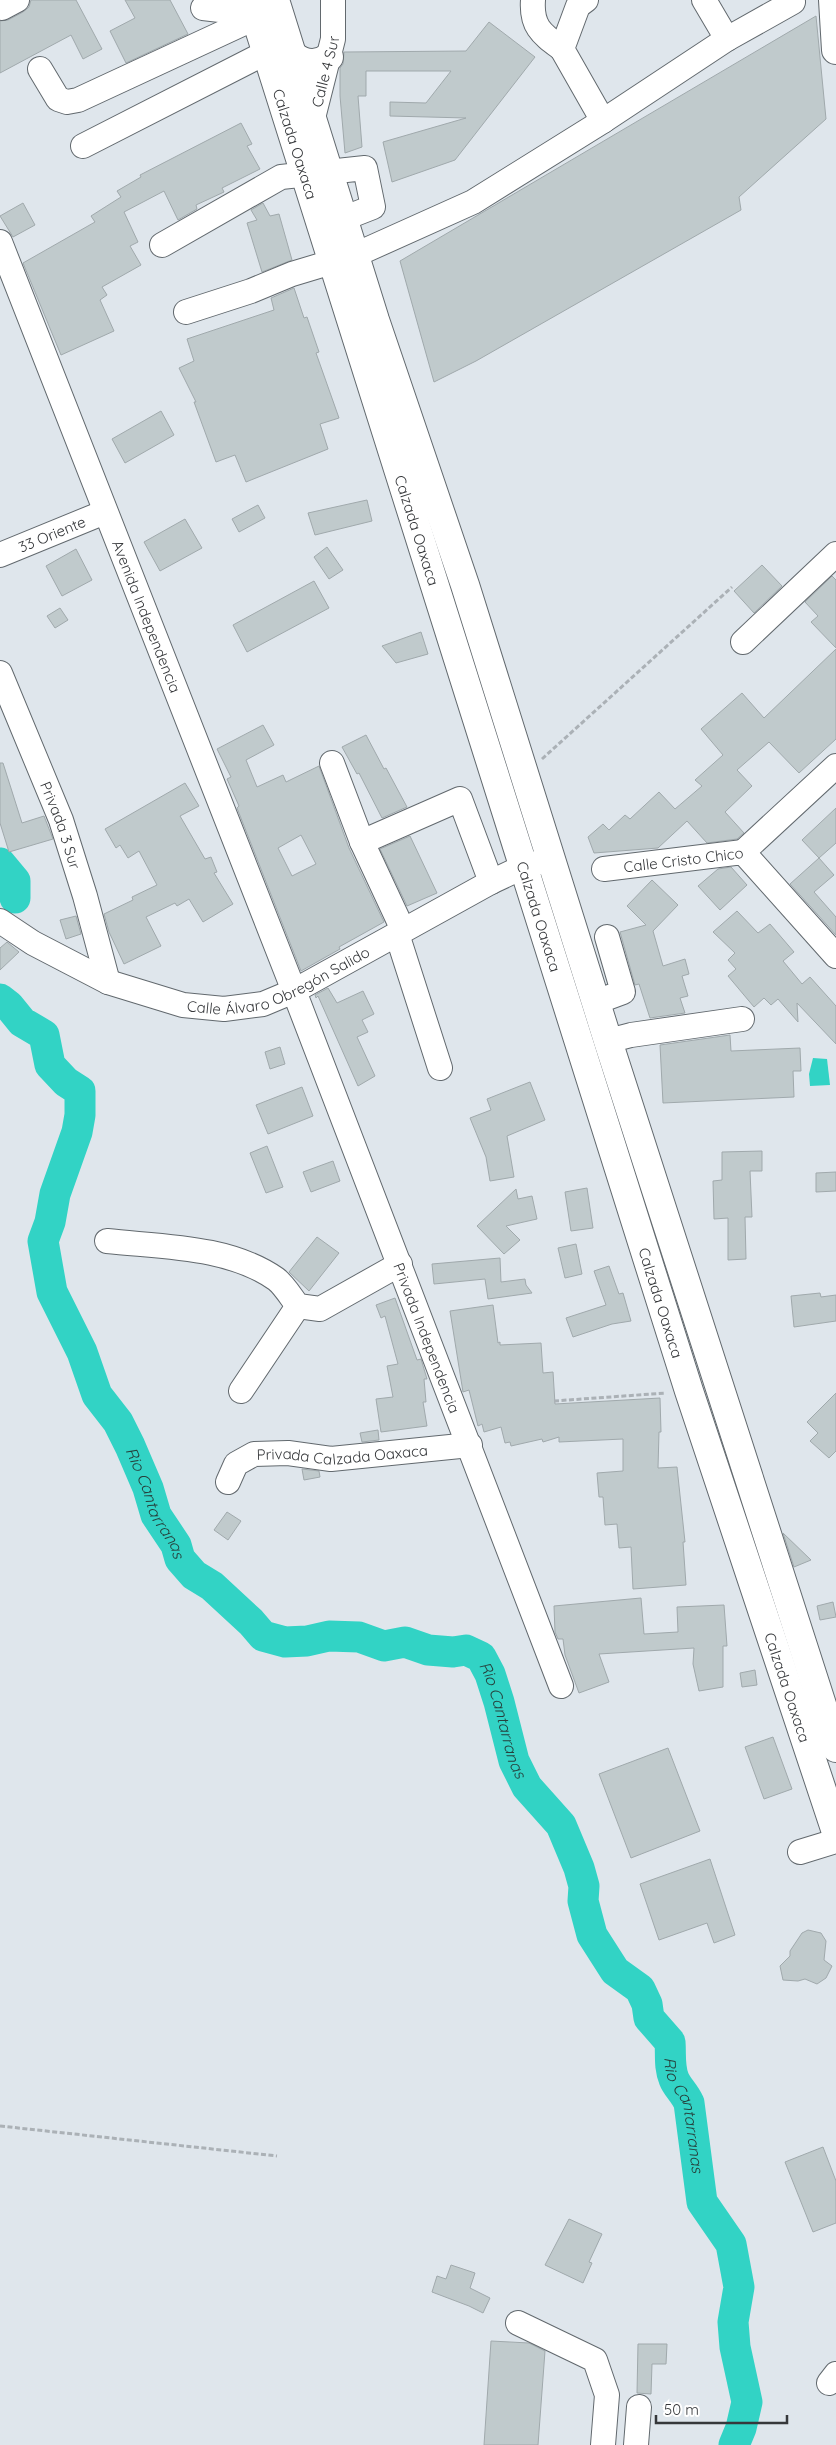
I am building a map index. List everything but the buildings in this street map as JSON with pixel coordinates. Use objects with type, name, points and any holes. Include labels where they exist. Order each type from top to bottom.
[{"type":"main road","points":[[833,0],[836,50]]},
{"type":"main road","name":"Calzada Oaxaca","points":[[236,11],[266,52],[302,122]]},
{"type":"main road","name":"Calzada Oaxaca","points":[[236,11],[293,55],[302,122],[332,223],[525,774],[608,1041],[836,1748]]},
{"type":"main road","points":[[293,55],[304,63],[311,64],[324,61],[328,57]]},
{"type":"main road","name":"Calzada Oaxaca","points":[[344,259],[525,866],[689,1391],[836,1832]]},
{"type":"main road","points":[[591,1076],[617,1068]]},
{"type":"street","name":"Calle 4 Sur","points":[[302,122],[328,57],[333,39],[333,0]]},
{"type":"street","points":[[533,0],[532,13],[540,32],[562,49],[603,121]]},
{"type":"street","points":[[562,49],[578,6],[586,0]]},
{"type":"street","points":[[704,0],[727,39]]},
{"type":"street","points":[[186,312],[251,292],[292,274],[344,259],[473,202],[603,121],[727,39],[793,2]]},
{"type":"street","points":[[40,69],[58,99],[67,102],[78,100],[236,11]]},
{"type":"street","points":[[83,146],[266,52]]},
{"type":"street","points":[[162,246],[281,177],[317,172]]},
{"type":"street","name":"Avenida Independencia","points":[[0,242],[294,990]]},
{"type":"street","name":"33 Oriente","points":[[0,555],[105,512]]},
{"type":"street","points":[[743,642],[836,554]]},
{"type":"street","name":"Privada 3 Sur","points":[[0,673],[61,820],[86,896],[108,982]]},
{"type":"street","points":[[332,763],[362,842],[400,932],[440,1068]]},
{"type":"street","points":[[743,852],[836,766]]},
{"type":"street","points":[[362,842],[460,799],[491,882]]},
{"type":"street","name":"Calle Cristo Chico","points":[[604,869],[743,852],[836,956]]},
{"type":"street","name":"Calle Álvaro Obregón Salido","points":[[0,921],[33,943],[108,982],[183,1005],[224,1009],[263,1004],[294,990],[491,882],[525,866],[552,859]]},
{"type":"street","points":[[596,1002],[623,992],[607,938]]},
{"type":"street","points":[[586,970],[616,964]]},
{"type":"street","name":"Privada Independencia","points":[[294,990],[561,1686]]},
{"type":"street","points":[[608,1041],[631,1035],[742,1019]]},
{"type":"street","points":[[107,1241],[188,1250],[240,1261],[278,1280],[298,1306],[320,1309],[400,1264]]},
{"type":"street","points":[[241,1392],[298,1306]]},
{"type":"street","name":"Privada Calzada Oaxaca","points":[[228,1482],[236,1464],[254,1454],[288,1453],[331,1459],[470,1446]]},
{"type":"street","points":[[800,1852],[836,1841]]},
{"type":"street","points":[[518,2323],[595,2360],[607,2395],[603,2445]]},
{"type":"street","points":[[636,2445],[639,2407]]},
{"type":"path","points":[[525,774],[732,586]]},
{"type":"path","points":[[554,1401],[661,1393]]},
{"type":"path","points":[[0,2126],[277,2156]]},
{"type":"shaded area","points":[[813,1058],[827,1059],[830,1085],[810,1086],[809,1074]]},
{"type":"waterway","name":"Rio Cantarranas","points":[[0,863],[15,881],[15,898]]},
{"type":"waterway","name":"Rio Cantarranas","points":[[0,999],[9,1006],[22,1022],[44,1035],[50,1065],[66,1082],[80,1091],[80,1115],[77,1132],[55,1194],[50,1222],[43,1241],[52,1292],[82,1352],[97,1395],[118,1422],[148,1488],[156,1515],[176,1545],[180,1559],[194,1575],[212,1586],[251,1622],[263,1636],[285,1642],[307,1641],[329,1636],[359,1637],[384,1646],[405,1642],[428,1650],[453,1652],[466,1650],[481,1657],[490,1674],[514,1761],[527,1787],[561,1825],[579,1868],[584,1886],[583,1901],[592,1935],[615,1971],[640,1989],[647,2004],[649,2018],[670,2042],[672,2074],[689,2103],[702,2202],[731,2244],[739,2287],[733,2322],[735,2347],[747,2402],[741,2428],[734,2445]]}]
